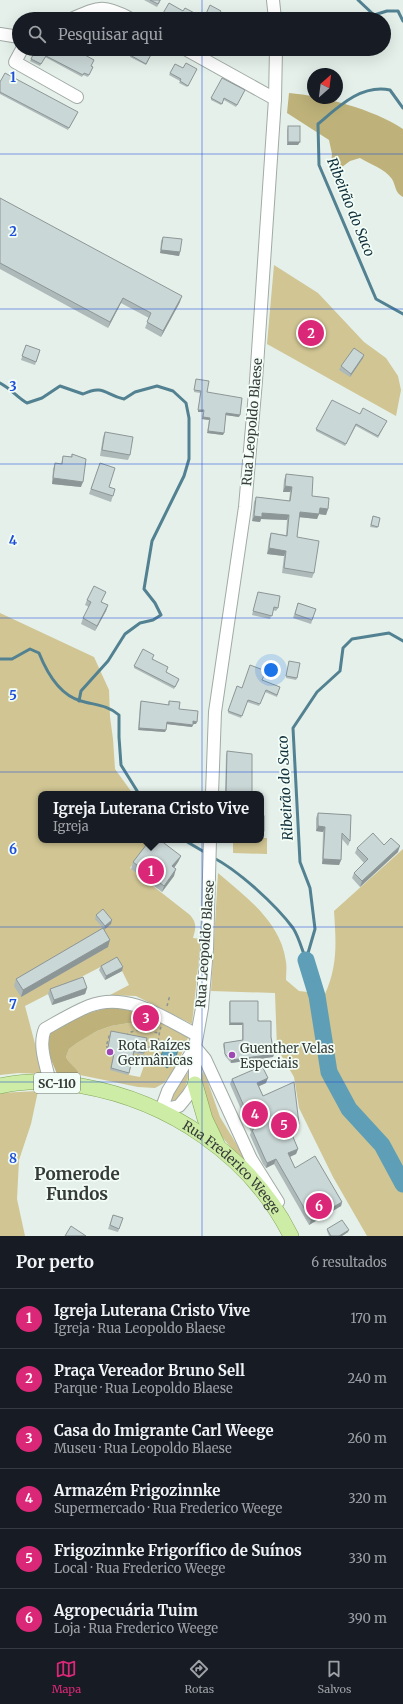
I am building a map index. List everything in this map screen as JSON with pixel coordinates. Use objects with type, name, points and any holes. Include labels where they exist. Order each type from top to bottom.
[{"type":"main road","name":"SC-110","points":[[0,1086],[26,1082],[73,1084],[113,1092],[161,1110]]},
{"type":"main road","points":[[195,1084],[205,1119],[219,1148]]},
{"type":"main road","name":"Rua Frederico Weege","points":[[161,1110],[190,1127],[219,1148],[243,1171],[264,1194],[290,1234]]},
{"type":"street","points":[[273,0],[274,12]]},
{"type":"street","points":[[89,12],[100,8],[118,12]]},
{"type":"street","points":[[0,34],[12,35]]},
{"type":"street","points":[[18,56],[15,62],[77,97]]},
{"type":"street","points":[[198,56],[275,99]]},
{"type":"street","name":"Rua Leopoldo Blaese","points":[[212,791],[216,705],[247,483],[256,381],[275,99],[276,56]]},
{"type":"street","name":"Rua Leopoldo Blaese","points":[[195,1084],[196,1041],[205,978],[210,843]]},
{"type":"street","points":[[50,1082],[42,1044],[42,1036],[45,1029],[90,1005],[112,1001],[134,1004],[196,1041],[212,1072],[251,1158],[283,1213],[290,1234]]},
{"type":"street","name":"Rua Leopoldo Blaese","points":[[161,1110],[168,1091],[196,1041]]},
{"type":"street","points":[[161,1110],[178,1106],[195,1084]]},
{"type":"path","points":[[166,1011],[170,995]]},
{"type":"path","points":[[125,1042],[129,1032],[134,1030],[158,1034],[159,1040],[156,1045],[146,1048],[145,1056],[139,1057],[129,1054]]},
{"type":"path","points":[[112,1048],[106,1047],[107,1040],[110,1033],[116,1034]]},
{"type":"path","points":[[138,1061],[139,1057]]},
{"type":"shaded area","points":[[289,93],[307,96],[307,104],[343,103],[348,105],[377,115],[403,129],[403,197],[397,191],[389,175],[360,158],[350,161],[338,170],[331,165],[332,154],[329,140],[287,113]]},
{"type":"shaded area","points":[[274,265],[318,293],[364,342],[386,358],[398,376],[401,390],[396,416],[267,344]]},
{"type":"shaded area","points":[[0,613],[94,657],[109,690],[115,769],[131,791],[38,791],[38,843],[149,843],[130,868],[190,915],[195,926],[193,938],[201,939],[192,1024],[136,996],[110,995],[129,985],[116,959],[25,1006],[43,1074],[19,1073],[0,1075]]},
{"type":"shaded area","points":[[264,838],[267,838],[267,854],[233,853],[233,843],[264,843]]},
{"type":"shaded area","points":[[403,849],[403,1236],[367,1236],[333,1177],[299,1108],[294,1077],[277,1048],[275,993],[211,991],[218,873],[251,901],[270,923],[283,948],[286,964],[286,980],[299,991],[325,994],[334,963],[334,911]]},
{"type":"shaded area","points":[[112,1007],[134,1007],[161,1021],[158,1028],[129,1023],[111,1026],[97,1031],[69,1049],[66,1057],[80,1075],[57,1074],[50,1057],[47,1033],[78,1017],[94,1011]]},
{"type":"shaded area","points":[[161,1021],[189,1035],[177,1066],[164,1083],[155,1088],[138,1087],[80,1075],[66,1057],[69,1049],[77,1043],[97,1031],[111,1026],[129,1023],[157,1028]],"holes":[[[133,1057],[146,1060],[140,1077],[129,1075]]]},
{"type":"shaded area","points":[[189,1071],[185,1087],[181,1094],[176,1101],[171,1100],[173,1093]]},
{"type":"shaded area","points":[[203,1071],[220,1117],[257,1178],[216,1130],[201,1081]]},
{"type":"shaded area","points":[[38,1091],[31,1124],[19,1160],[17,1199],[25,1236],[0,1236],[0,1093]]},
{"type":"water","points":[[173,1044],[178,1048],[177,1054],[173,1062],[167,1068],[161,1063],[161,1057],[163,1051]]},
{"type":"building","points":[[150,0],[160,0],[158,4]]},
{"type":"building","points":[[169,3],[183,11],[185,8],[193,12],[164,12]]},
{"type":"building","points":[[210,5],[220,12],[207,12]]},
{"type":"building","points":[[32,56],[46,56],[41,64],[31,59]]},
{"type":"building","points":[[46,56],[87,56],[94,60],[91,66],[93,67],[89,75],[84,73],[83,75]]},
{"type":"building","points":[[132,56],[150,56],[146,64]]},
{"type":"building","points":[[186,63],[197,69],[188,86],[180,81],[181,79],[170,73],[175,64],[183,68]]},
{"type":"building","points":[[5,73],[78,112],[69,128],[0,92],[0,82]]},
{"type":"building","points":[[222,78],[245,90],[237,105],[224,98],[222,104],[211,98]]},
{"type":"building","points":[[288,126],[300,126],[300,142],[288,142]]},
{"type":"building","points":[[0,198],[182,296],[163,331],[147,322],[151,313],[123,298],[110,322],[0,263]]},
{"type":"building","points":[[163,237],[182,239],[180,252],[161,250]]},
{"type":"building","points":[[26,345],[40,350],[36,362],[22,356]]},
{"type":"building","points":[[354,348],[364,355],[351,374],[341,366]]},
{"type":"building","points":[[196,379],[209,381],[207,392],[242,398],[240,415],[226,413],[224,433],[208,431],[210,418],[203,417],[204,410],[198,410],[201,391],[194,390]]},
{"type":"building","points":[[332,400],[360,414],[363,408],[387,421],[378,436],[356,424],[346,444],[316,429]]},
{"type":"building","points":[[105,432],[133,437],[130,455],[102,450]]},
{"type":"building","points":[[72,454],[86,459],[83,482],[53,478],[55,463],[62,464],[63,456],[72,457]]},
{"type":"building","points":[[100,463],[115,468],[109,487],[115,489],[113,496],[91,489]]},
{"type":"building","points":[[286,474],[313,477],[312,496],[329,498],[328,509],[320,508],[319,514],[300,512],[297,537],[319,541],[314,573],[284,568],[286,551],[269,548],[271,533],[287,536],[289,515],[262,513],[262,517],[254,516],[256,497],[290,501],[292,487],[285,486]]},
{"type":"building","points":[[373,516],[380,518],[378,527],[371,525]]},
{"type":"building","points":[[94,586],[106,592],[101,602],[108,605],[97,626],[83,618],[91,602],[87,600]]},
{"type":"building","points":[[258,592],[280,596],[278,608],[274,607],[272,616],[253,611]]},
{"type":"building","points":[[298,603],[316,609],[312,620],[295,614]]},
{"type":"building","points":[[143,649],[154,655],[152,659],[168,667],[166,672],[179,679],[175,687],[134,666]]},
{"type":"building","points":[[289,661],[300,663],[297,678],[286,676]]},
{"type":"building","points":[[250,665],[266,671],[262,680],[280,687],[277,695],[266,690],[260,704],[248,700],[242,716],[228,711],[237,686],[242,688]]},
{"type":"building","points":[[141,701],[169,705],[169,701],[180,702],[179,709],[198,711],[197,722],[193,721],[193,725],[167,722],[166,730],[139,728]]},
{"type":"building","points":[[227,751],[252,754],[252,791],[226,791]]},
{"type":"building","points":[[318,813],[351,815],[350,841],[342,833],[341,860],[323,859],[325,827],[318,826]]},
{"type":"building","points":[[373,833],[384,845],[391,838],[400,846],[362,881],[354,873],[368,859],[357,848]]},
{"type":"building","points":[[148,843],[164,843],[181,856],[172,866],[176,869],[164,886],[133,862]]},
{"type":"building","points":[[103,909],[112,920],[105,926],[96,915]]},
{"type":"building","points":[[103,928],[110,940],[23,990],[16,979]]},
{"type":"building","points":[[117,957],[123,967],[106,976],[101,966]]},
{"type":"building","points":[[83,977],[87,988],[54,1000],[50,989]]},
{"type":"building","points":[[230,1001],[258,1001],[258,1021],[271,1021],[271,1037],[274,1054],[231,1060],[225,1054],[224,1043],[243,1040],[243,1023],[230,1023]]},
{"type":"building","points":[[111,1031],[147,1038],[144,1053],[134,1051],[129,1073],[111,1068],[114,1054],[107,1053]]},
{"type":"building","points":[[262,1066],[268,1078],[257,1083],[263,1096],[294,1082],[299,1124],[288,1125],[298,1149],[288,1153],[295,1168],[315,1156],[342,1202],[311,1220],[276,1159],[267,1163],[232,1079]]},
{"type":"building","points":[[113,1215],[123,1218],[119,1229],[110,1225]]},
{"type":"building","points":[[342,1220],[349,1230],[339,1236],[331,1236],[327,1229]]},
{"type":"building","points":[[71,1226],[86,1236],[65,1236]]},
{"type":"waterway","name":"Ribeirão do Saco","points":[[358,0],[371,12]]},
{"type":"waterway","name":"Ribeirão do Saco","points":[[384,12],[398,11],[403,21]]},
{"type":"waterway","name":"Ribeirão do Saco","points":[[403,108],[390,90],[369,90],[351,98],[318,124],[319,165],[376,299],[403,314]]},
{"type":"waterway","points":[[0,383],[27,403],[42,398],[60,386],[83,394],[90,391],[100,390],[124,399],[135,392],[157,386],[173,391],[186,403],[189,418],[189,459],[184,476],[152,541],[144,589],[155,603],[161,615],[153,620],[140,623],[125,634],[108,661],[81,691],[79,701]]},
{"type":"waterway","name":"Ribeirão do Saco","points":[[306,960],[315,929],[310,888],[300,862],[293,728],[317,692],[340,671],[343,648],[352,639],[389,633],[403,641]]},
{"type":"waterway","points":[[0,659],[12,659],[30,649],[39,653],[50,675],[66,694],[81,701],[106,707],[119,715],[121,765],[137,791]]},
{"type":"waterway","points":[[189,843],[206,853]]},
{"type":"waterway","points":[[212,857],[245,879],[277,909],[293,928],[299,939],[306,960]]},
{"type":"waterway","points":[[306,960],[317,996],[329,1072],[349,1109],[382,1145],[403,1184]]},
{"type":"place","name":"Praça Vereador Bruno Sell","points":[[311,333]]},
{"type":"place","name":"Igreja Luterana Cristo Vive","points":[[151,871]]},
{"type":"place","name":"Casa do Imigrante Carl Weege","points":[[146,1018]]},
{"type":"place","name":"Rota Raízes Germânicas","points":[[110,1052]]},
{"type":"place","name":"Guenther Velas Especiais","points":[[232,1055]]},
{"type":"place","name":"Armazém Frigozinnke","points":[[255,1114]]},
{"type":"place","name":"Frigozinnke Frigorífico de Suínos","points":[[284,1125]]},
{"type":"place","name":"Agropecuária Tuim","points":[[319,1206]]},
{"type":"district","name":"Pomerode Fundos","points":[[77,1184]]}]
